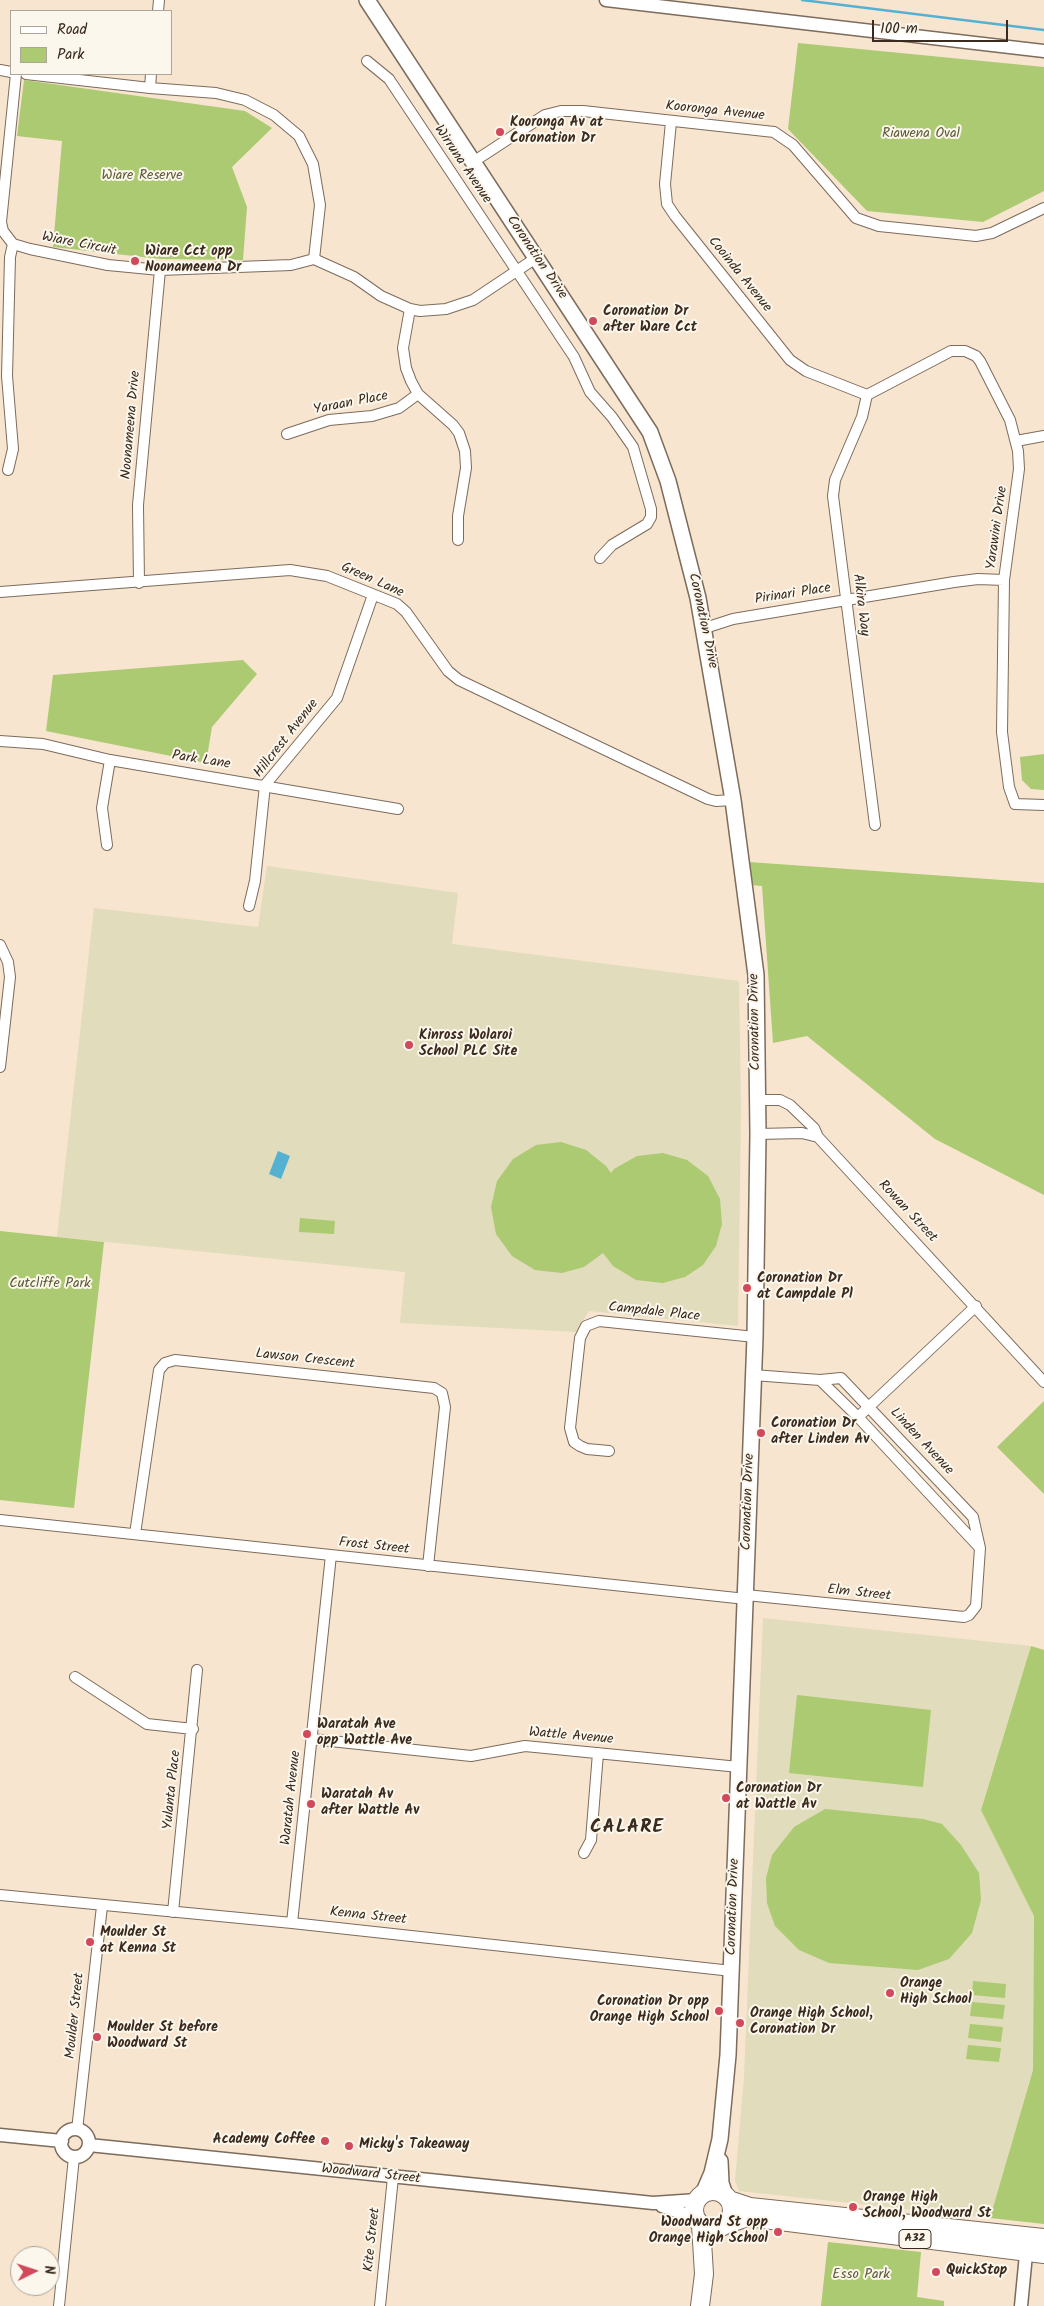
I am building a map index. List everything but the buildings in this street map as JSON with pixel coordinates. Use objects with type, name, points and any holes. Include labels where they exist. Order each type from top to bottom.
[{"type":"highway","name":"A32","points":[[700,2197],[714,2191],[750,2207],[1036,2245]]},
{"type":"highway","points":[[700,2197],[694,2209],[698,2222],[704,2274]]},
{"type":"highway","points":[[700,2306],[708,2257],[723,2226],[732,2214],[727,2198]]},
{"type":"highway","name":"A32","points":[[698,2222],[710,2229],[756,2218],[1036,2245]]},
{"type":"main road","name":"Coronation Drive","points":[[367,0],[650,432],[668,481],[705,628],[733,800],[756,976],[758,1134],[754,1375],[732,1971],[727,2064],[720,2139],[721,2183],[727,2198]]},
{"type":"main road","name":"Coronation Drive","points":[[700,2197],[712,2173],[720,2139]]},
{"type":"street","points":[[606,0],[1044,51]]},
{"type":"street","name":"Wirruna Avenue","points":[[367,61],[389,79],[574,357],[590,392],[627,436],[637,457],[651,509],[651,518],[647,524],[612,545],[600,558]]},
{"type":"street","points":[[8,470],[13,448],[7,376],[10,257],[14,244],[3,231],[1,222],[16,75]]},
{"type":"street","points":[[35,75],[150,88],[216,93],[245,100],[274,114],[299,136],[313,164],[320,205],[314,259],[354,276],[381,296],[410,309],[433,311],[461,305],[484,293],[536,258]]},
{"type":"street","points":[[150,88],[151,75]]},
{"type":"street","name":"Kooronga Avenue","points":[[473,162],[544,115],[561,110],[583,111],[774,132],[793,145],[856,218],[879,226],[976,236],[992,233],[1044,208]]},
{"type":"street","name":"Cooinda Avenue","points":[[671,122],[665,184],[668,204],[672,213],[790,360],[806,371],[867,395]]},
{"type":"street","name":"Wiare Circuit","points":[[14,244],[108,265],[160,270],[291,265],[314,259]]},
{"type":"street","name":"Noonameena Drive","points":[[139,582],[138,505],[160,270]]},
{"type":"street","points":[[410,309],[404,337],[404,359],[411,381],[418,394],[448,419],[462,440],[466,468],[458,516],[458,540]]},
{"type":"street","name":"Yarawini Drive","points":[[867,395],[951,352],[965,351],[976,356],[980,361],[1010,420],[1016,441],[1019,476],[1004,580],[1001,715],[1009,788],[1015,804],[1044,805]]},
{"type":"street","name":"Yaraan Place","points":[[287,434],[328,420],[372,416],[398,408],[418,394]]},
{"type":"street","name":"Alkira Way","points":[[867,395],[862,417],[835,480],[833,491],[875,824]]},
{"type":"street","points":[[1016,441],[1044,436]]},
{"type":"street","name":"Green Lane","points":[[0,592],[290,570],[326,576],[397,604],[406,612],[448,672],[458,680],[708,799],[716,801],[733,800]]},
{"type":"street","name":"Pirinari Place","points":[[705,628],[733,619],[970,580],[1004,580]]},
{"type":"street","name":"Hillcrest Avenue","points":[[248,906],[255,881],[265,785],[337,698],[373,595]]},
{"type":"street","name":"Park Lane","points":[[0,741],[44,744],[110,760],[398,809]]},
{"type":"street","points":[[107,845],[102,808],[110,760]]},
{"type":"street","points":[[0,945],[8,962],[10,978],[0,1067]]},
{"type":"street","name":"Rowan Street","points":[[757,1100],[786,1102],[814,1128],[818,1137],[976,1306],[1044,1382]]},
{"type":"street","points":[[758,1134],[802,1133],[818,1137]]},
{"type":"street","points":[[858,1417],[976,1306]]},
{"type":"street","name":"Campdale Place","points":[[609,1452],[587,1449],[580,1446],[574,1442],[570,1428],[580,1338],[586,1326],[599,1321],[755,1337]]},
{"type":"street","name":"Lawson Crescent","points":[[135,1534],[159,1370],[165,1363],[175,1360],[434,1388],[442,1394],[445,1407],[428,1566]]},
{"type":"street","name":"Linden Avenue","points":[[754,1375],[820,1380],[841,1378],[973,1518],[980,1548],[976,1606],[969,1615]]},
{"type":"street","points":[[820,1380],[858,1417],[980,1548]]},
{"type":"street","name":"Frost Street","points":[[0,1520],[331,1556],[746,1597]]},
{"type":"street","name":"Waratah Avenue","points":[[292,1923],[331,1556]]},
{"type":"street","name":"Elm Street","points":[[746,1597],[959,1618],[969,1615]]},
{"type":"street","name":"Yulanta Place","points":[[174,1912],[193,1729],[197,1670]]},
{"type":"street","points":[[76,1677],[147,1724],[193,1729]]},
{"type":"street","name":"Wattle Avenue","points":[[312,1738],[471,1756],[525,1746],[739,1767]]},
{"type":"street","points":[[584,1853],[591,1840],[598,1753]]},
{"type":"street","name":"Kenna Street","points":[[0,1895],[292,1923],[732,1971]]},
{"type":"street","name":"Moulder Street","points":[[77,2130],[102,1906]]},
{"type":"street","points":[[77,2130],[85,2133],[89,2145],[82,2156],[74,2157],[66,2154],[62,2141],[69,2131],[77,2130]]},
{"type":"street","points":[[0,2135],[62,2141]]},
{"type":"street","name":"Woodward Street","points":[[89,2145],[653,2203],[700,2197]]},
{"type":"street","points":[[58,2306],[74,2157]]},
{"type":"street","name":"Kite Street","points":[[380,2306],[393,2177]]},
{"type":"street","name":"Woodward Street","points":[[653,2203],[698,2222]]},
{"type":"street","points":[[1021,2306],[1036,2245]]},
{"type":"shaded area","name":"Kinross Wolaroi School PLC Site","points":[[267,866],[458,893],[452,944],[739,981],[741,1109],[738,1326],[589,1311],[576,1332],[400,1323],[405,1272],[57,1237],[94,908],[258,927]]},
{"type":"shaded area","name":"Orange High School","points":[[763,1618],[1031,1646],[981,1809],[1034,1916],[1033,2070],[990,2218],[739,2191],[735,2181],[744,2077]]},
{"type":"green space","name":"Riawena Oval","points":[[798,43],[1044,67],[1044,191],[983,222],[867,211],[788,129]]},
{"type":"green space","name":"Wiare Reserve","points":[[24,80],[245,111],[272,128],[232,167],[247,207],[243,260],[161,259],[53,247],[62,141],[17,136]]},
{"type":"green space","points":[[243,660],[257,674],[212,727],[206,763],[46,731],[53,675]]},
{"type":"green space","points":[[1044,754],[1044,790],[1031,789],[1022,780],[1020,757]]},
{"type":"green space","points":[[749,862],[1044,883],[1044,1195],[935,1139],[807,1036],[773,1043],[762,886],[752,885]]},
{"type":"green space","points":[[561,1142],[586,1150],[606,1166],[611,1173],[614,1169],[637,1156],[663,1153],[687,1160],[708,1176],[720,1199],[722,1224],[716,1246],[703,1265],[685,1277],[663,1283],[636,1280],[613,1266],[603,1253],[584,1267],[562,1273],[535,1270],[512,1256],[496,1234],[491,1207],[497,1181],[513,1159],[536,1145]]},
{"type":"green space","points":[[300,1218],[335,1221],[334,1234],[299,1232]]},
{"type":"green space","name":"Cutcliffe Park","points":[[0,1231],[104,1242],[74,1508],[0,1500]]},
{"type":"green space","points":[[1044,1401],[1044,1494],[997,1447]]},
{"type":"green space","points":[[1031,1646],[1044,1650],[1044,2224],[990,2218],[1033,2070],[1034,1916],[981,1810]]},
{"type":"green space","points":[[797,1695],[931,1710],[923,1787],[789,1773]]},
{"type":"green space","points":[[825,1809],[923,1819],[942,1824],[961,1845],[979,1873],[981,1900],[972,1933],[949,1959],[918,1970],[829,1963],[799,1950],[775,1926],[767,1903],[766,1878],[772,1855],[794,1827]]},
{"type":"green space","points":[[973,1981],[1006,1984],[1005,1998],[972,1995]]},
{"type":"green space","points":[[972,2002],[1005,2005],[1003,2019],[970,2016]]},
{"type":"green space","points":[[970,2024],[1003,2027],[1001,2042],[968,2038]]},
{"type":"green space","points":[[968,2045],[1001,2048],[999,2062],[966,2059]]},
{"type":"green space","name":"Esso Park","points":[[828,2242],[921,2252],[917,2297],[944,2301],[944,2306],[821,2306]]},
{"type":"water","points":[[278,1151],[290,1156],[281,1179],[269,1174]]},
{"type":"waterway","points":[[802,0],[1044,30]]},
{"type":"place","name":"Kooronga Av at Coronation Dr","points":[[500,132]]},
{"type":"place","name":"Wiare Cct opp Noonameena Dr","points":[[135,261]]},
{"type":"place","name":"Coronation Dr after Ware Cct","points":[[593,321]]},
{"type":"place","name":"Kinross Wolaroi School PLC Site","points":[[409,1045]]},
{"type":"place","name":"Coronation Dr at Campdale Pl","points":[[747,1288]]},
{"type":"place","name":"Coronation Dr after Linden Av","points":[[761,1433]]},
{"type":"place","name":"Waratah Ave opp Wattle Ave","points":[[307,1734]]},
{"type":"place","name":"Coronation Dr at Wattle Av","points":[[726,1798]]},
{"type":"place","name":"Waratah Av after Wattle Av","points":[[311,1804]]},
{"type":"place","name":"Moulder St at Kenna St","points":[[90,1942]]},
{"type":"place","name":"Orange High School","points":[[890,1993]]},
{"type":"place","name":"Coronation Dr opp Orange High School","points":[[719,2011]]},
{"type":"place","name":"Orange High School, Coronation Dr","points":[[740,2023]]},
{"type":"place","name":"Moulder St before Woodward St","points":[[97,2037]]},
{"type":"place","name":"Academy Coffee","points":[[325,2141]]},
{"type":"place","name":"Micky's Takeaway","points":[[349,2146]]},
{"type":"place","name":"Orange High School, Woodward St","points":[[853,2207]]},
{"type":"place","name":"Woodward St opp Orange High School","points":[[778,2232]]},
{"type":"place","name":"QuickStop","points":[[936,2272]]},
{"type":"district","name":"CALARE","points":[[627,1829]]}]
